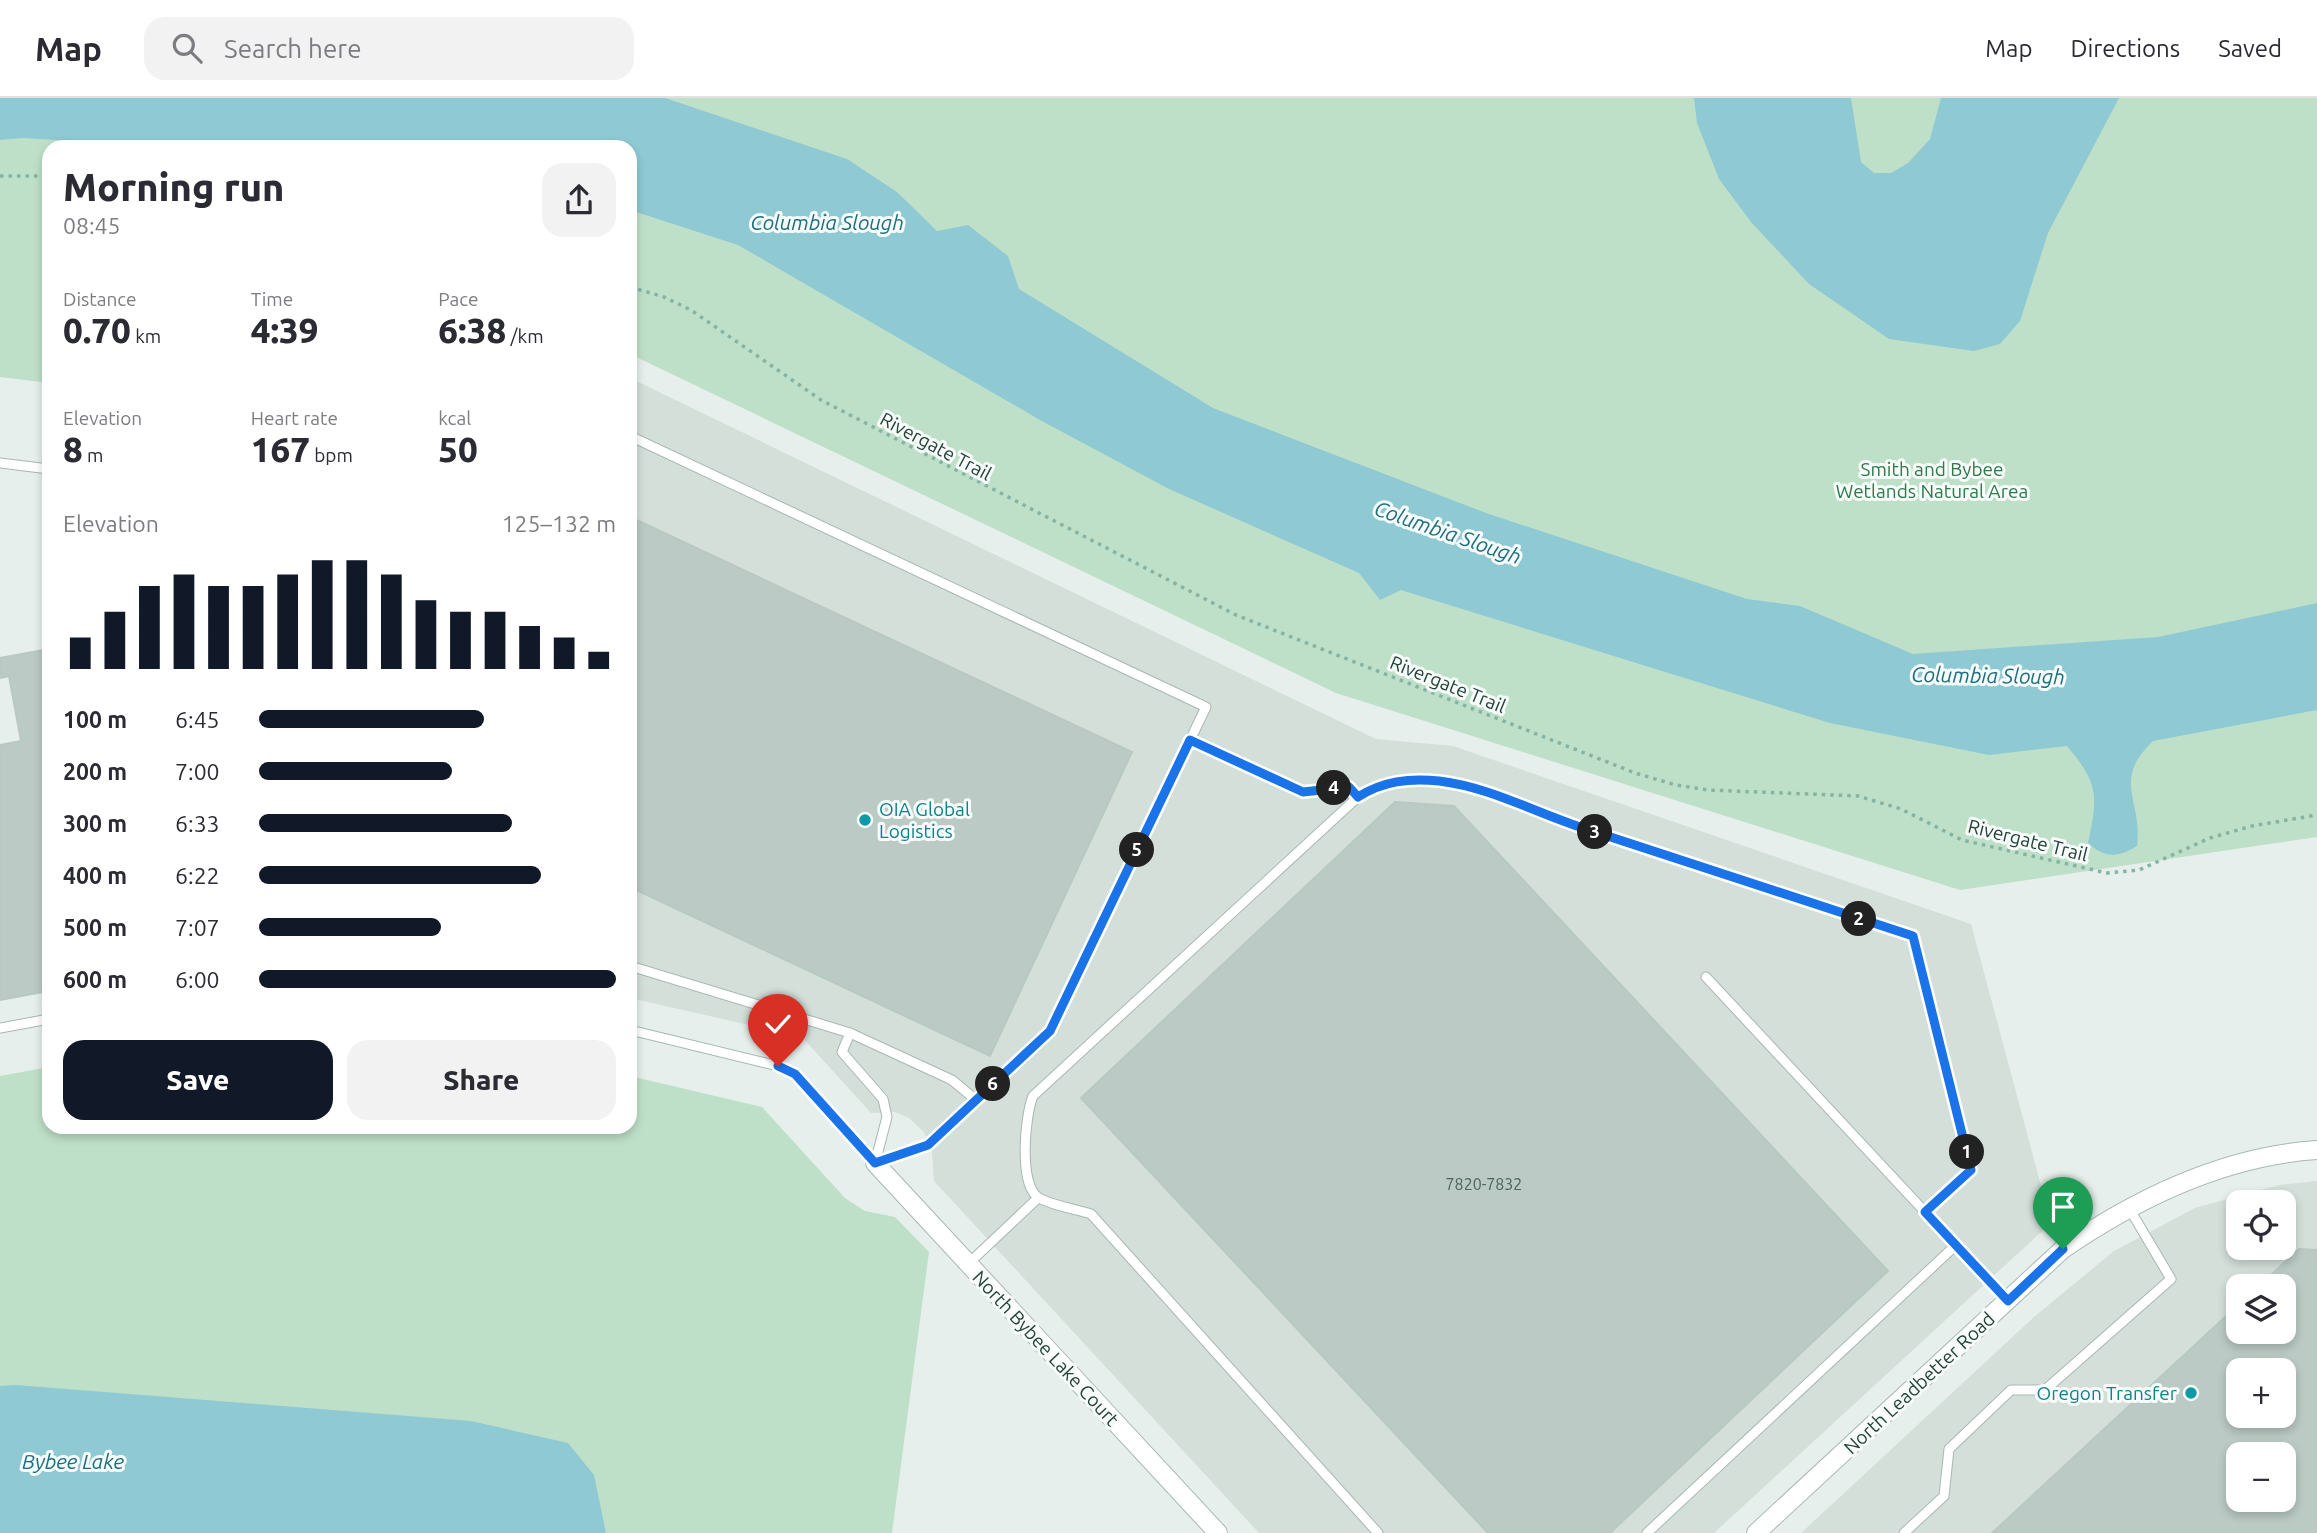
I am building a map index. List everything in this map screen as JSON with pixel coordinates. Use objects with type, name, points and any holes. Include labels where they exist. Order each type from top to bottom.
[{"type":"street","name":"North Leadbetter Road","points":[[1756,1533],[2063,1249],[2128,1207],[2231,1165],[2317,1150]]},
{"type":"street","name":"North Bybee Lake Court","points":[[875,1163],[1218,1533]]},
{"type":"lane","points":[[637,439],[1206,707],[1050,1031],[928,1145],[875,1163]]},
{"type":"lane","points":[[0,463],[42,468]]},
{"type":"lane","points":[[1190,740],[1303,792],[1349,787],[1358,797]]},
{"type":"lane","points":[[1378,1533],[1091,1214],[1038,1198],[1028,1186],[1026,1160],[1027,1111],[1033,1096],[1358,797],[1376,785],[1401,780],[1439,781],[1489,791],[1560,820],[1913,936],[1971,1170],[1925,1212]]},
{"type":"lane","points":[[637,968],[850,1033],[952,1080],[976,1100]]},
{"type":"lane","points":[[1706,977],[2008,1301]]},
{"type":"lane","points":[[0,1028],[42,1020]]},
{"type":"lane","points":[[637,1032],[778,1066],[795,1074],[875,1163]]},
{"type":"lane","points":[[850,1033],[842,1052],[883,1099],[887,1117],[875,1163]]},
{"type":"lane","points":[[968,1264],[1038,1198]]},
{"type":"lane","points":[[1904,1533],[1944,1496],[1949,1449],[2002,1398],[2011,1390],[2045,1390],[2171,1279],[2128,1207]]},
{"type":"lane","points":[[1647,1533],[1956,1245]]},
{"type":"path","points":[[0,176],[42,176]]},
{"type":"path","name":"Rivergate Trail","points":[[637,288],[691,310],[821,400],[866,425],[1236,615],[1634,773],[1676,785],[1708,790],[1858,796],[1900,809],[1962,840],[2107,873],[2139,870],[2210,838],[2252,826],[2317,815]]},
{"type":"shaded area","points":[[637,381],[1376,739],[1453,746],[1971,924],[2051,1223],[1714,1533],[1259,1533],[934,1181],[932,1152],[924,1132],[909,1118],[895,1112],[871,1113],[802,1037],[637,1000]]},
{"type":"shaded area","points":[[2317,1181],[2317,1533],[1801,1533],[2034,1317],[2114,1251],[2195,1208],[2226,1200],[2226,1260],[2296,1260],[2296,1190],[2261,1190]]},
{"type":"green space","name":"Smith and Bybee Wetlands Natural Area","points":[[0,98],[2317,98],[2317,837],[1960,890],[1336,693],[637,357],[637,140],[42,140],[42,382],[0,377]]},
{"type":"green space","points":[[42,1068],[42,1134],[637,1134],[637,1078],[762,1107],[845,1198],[865,1211],[895,1217],[929,1252],[892,1533],[0,1533],[0,1076]]},
{"type":"water","name":"Columbia Slough","points":[[0,98],[665,98],[847,159],[897,192],[937,231],[968,225],[1008,256],[1019,289],[1213,408],[1486,513],[1747,599],[1800,606],[1913,654],[2158,637],[2317,603],[2317,710],[2153,741],[2140,755],[2131,780],[2138,830],[2137,846],[2124,853],[2106,854],[2088,843],[2093,813],[2093,791],[2085,771],[2067,746],[1989,755],[1830,723],[1401,590],[1380,600],[1359,573],[1169,489],[1040,420],[738,245],[637,212],[637,140],[0,140]]},
{"type":"water","points":[[1694,98],[1851,98],[1861,162],[1874,173],[1891,173],[1908,163],[1930,139],[1941,98],[2119,98],[2048,233],[2020,321],[2000,344],[1974,351],[1889,339],[1809,284],[1751,222],[1719,179],[1697,123]]},
{"type":"water","name":"Bybee Lake","points":[[16,1385],[471,1421],[568,1443],[594,1475],[606,1533],[0,1533],[0,1386]]},
{"type":"building","name":"OIA Global Logistics","points":[[637,520],[1132,752],[990,1056],[637,890]]},
{"type":"building","points":[[42,650],[42,992],[0,1000],[0,745],[21,741],[9,676],[0,678],[0,658]]},
{"type":"building","points":[[1395,802],[1454,806],[1888,1271],[1610,1533],[1488,1533],[1081,1098]]},
{"type":"building","name":"Oregon Transfer","points":[[2299,1249],[2317,1250],[2317,1533],[1992,1533],[2226,1316],[2226,1344],[2296,1344],[2296,1274],[2272,1274],[2287,1260],[2296,1260],[2296,1252]]},
{"type":"place","name":"OIA Global Logistics","points":[[865,820]]},
{"type":"place","name":"Oregon Transfer","points":[[2191,1393]]},
{"type":"route","points":[[778,1066],[795,1074],[815,1094],[875,1163],[928,1145],[1050,1031],[1190,740],[1303,792],[1349,787],[1358,797],[1376,785],[1401,780],[1439,781],[1489,791],[1560,820],[1913,936],[1971,1170],[1925,1212],[2008,1301],[2063,1249]]}]
